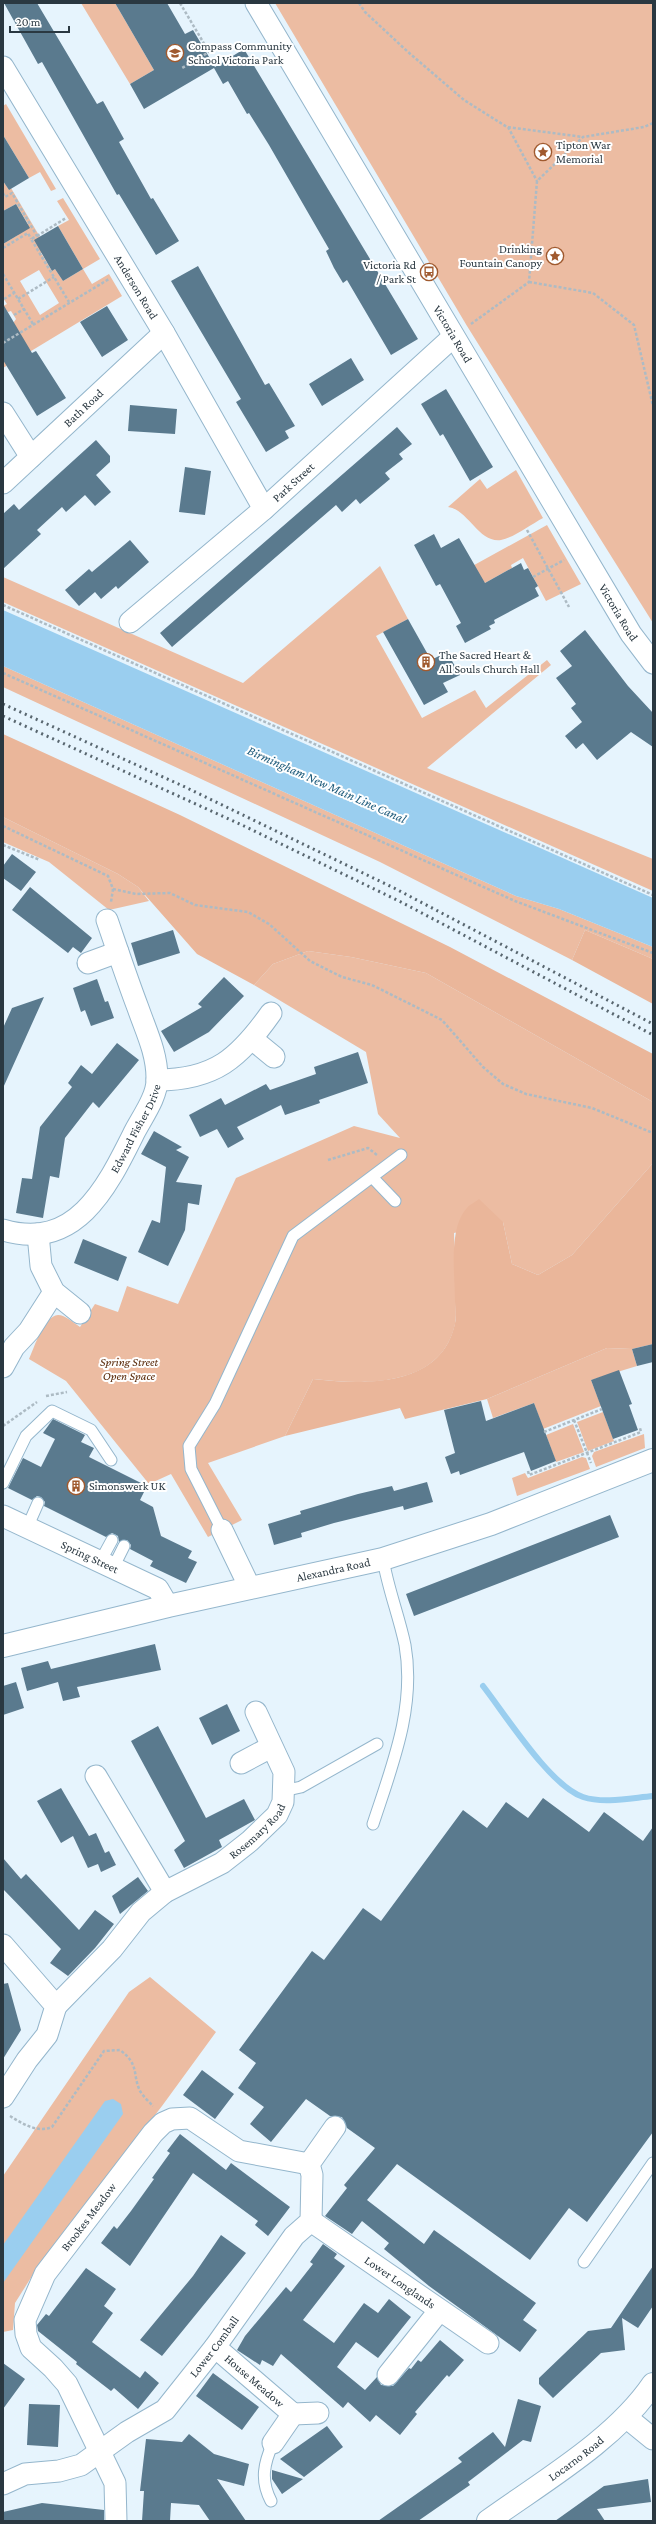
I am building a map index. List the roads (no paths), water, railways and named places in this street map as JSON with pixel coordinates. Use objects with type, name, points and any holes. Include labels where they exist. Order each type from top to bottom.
[{"type":"main road","name":"Alexandra Road","points":[[3,1646],[168,1606],[383,1560],[491,1524],[653,1460]]},
{"type":"main road","name":"Locarno Road","points":[[488,2521],[596,2442],[626,2417],[653,2384]]},
{"type":"street","name":"Victoria Road","points":[[256,3],[452,337],[583,550],[631,634],[653,663]]},
{"type":"street","name":"Anderson Road","points":[[3,67],[164,333],[264,509]]},
{"type":"street","name":"Bath Road","points":[[3,483],[164,333]]},
{"type":"street","name":"Park Street","points":[[130,622],[264,509],[452,337]]},
{"type":"street","points":[[3,413],[31,457]]},
{"type":"street","name":"Edward Fisher Drive","points":[[3,1230],[38,1234],[65,1227],[82,1216],[97,1199],[120,1161],[151,1099],[158,1080],[154,1054],[107,920]]},
{"type":"street","points":[[88,963],[118,952]]},
{"type":"street","points":[[158,1080],[181,1080],[210,1072],[235,1056],[252,1039],[271,1014]]},
{"type":"street","points":[[252,1039],[274,1057]]},
{"type":"street","points":[[38,1234],[41,1266],[54,1292],[80,1313]]},
{"type":"street","points":[[3,1367],[14,1347],[29,1331],[54,1292]]},
{"type":"street","name":"Spring Street","points":[[3,1516],[158,1589],[168,1606]]},
{"type":"street","points":[[222,1530],[250,1588]]},
{"type":"street","name":"Rosemary Road","points":[[56,2006],[112,1949],[141,1912],[165,1892],[222,1863],[250,1841],[277,1815],[283,1802],[284,1772],[271,1747],[256,1712]]},
{"type":"street","points":[[240,1763],[271,1747]]},
{"type":"street","points":[[96,1776],[165,1892]]},
{"type":"street","points":[[3,1945],[56,2006],[47,2035],[27,2060],[3,2097]]},
{"type":"street","name":"Brookes Meadow","points":[[116,2521],[115,2483],[99,2453],[77,2402],[67,2384],[53,2368],[31,2348],[26,2334],[25,2320],[45,2274],[153,2133],[167,2121],[190,2118],[239,2151],[309,2164]]},
{"type":"street","points":[[311,2221],[312,2175],[309,2164],[336,2127]]},
{"type":"street","name":"Lower Comball","points":[[3,2484],[25,2474],[59,2471],[82,2465],[127,2432],[165,2410],[215,2347],[294,2236],[311,2221]]},
{"type":"street","name":"Lower Longlands","points":[[311,2221],[438,2311],[488,2344]]},
{"type":"street","points":[[388,2375],[438,2311]]},
{"type":"street","name":"House Meadow","points":[[215,2347],[293,2414],[318,2412]]},
{"type":"street","name":"House Meadow","points":[[273,2443],[293,2414]]},
{"type":"street","points":[[626,2417],[653,2439]]},
{"type":"lane","points":[[222,1530],[191,1469],[189,1446],[215,1404],[293,1236],[401,1155]]},
{"type":"lane","points":[[372,1177],[394,1201]]},
{"type":"lane","points":[[3,1483],[26,1436],[52,1410],[91,1430],[111,1460]]},
{"type":"lane","points":[[27,1528],[38,1503]]},
{"type":"lane","points":[[107,1565],[112,1540]]},
{"type":"lane","points":[[107,1565],[124,1546]]},
{"type":"lane","points":[[373,1824],[403,1731],[407,1688],[405,1646],[383,1560]]},
{"type":"lane","points":[[283,1790],[301,1787],[377,1744]]},
{"type":"lane","points":[[584,2262],[653,2164]]},
{"type":"lane","points":[[272,2501],[266,2491],[263,2471],[273,2443]]},
{"type":"water","name":"Birmingham New Main Line Canal","points":[[3,610],[653,898],[653,947],[559,909],[516,896],[3,666]]},
{"type":"water","points":[[113,2099],[121,2104],[123,2114],[3,2283],[3,2245],[105,2101]]},
{"type":"waterway","points":[[483,1686],[529,1748],[557,1779],[570,1790],[583,1797],[600,1800],[618,1800],[653,1796]]},
{"type":"railway","points":[[3,704],[185,787],[394,888],[653,1024]]},
{"type":"railway","points":[[3,716],[244,826],[401,902],[653,1035]]},
{"type":"place","name":"Compass Community School Victoria Park","points":[[175,53]]},
{"type":"place","name":"Tipton War Memorial","points":[[543,152]]},
{"type":"place","name":"Drinking Fountain Canopy","points":[[555,256]]},
{"type":"place","name":"Victoria Rd / Park St","points":[[429,272]]},
{"type":"place","name":"The Sacred Heart & All Souls Church Hall","points":[[426,662]]},
{"type":"place","name":"Simonswerk UK","points":[[76,1486]]},
{"type":"park label","name":"Spring Street Open Space","points":[[129,1369]]}]
